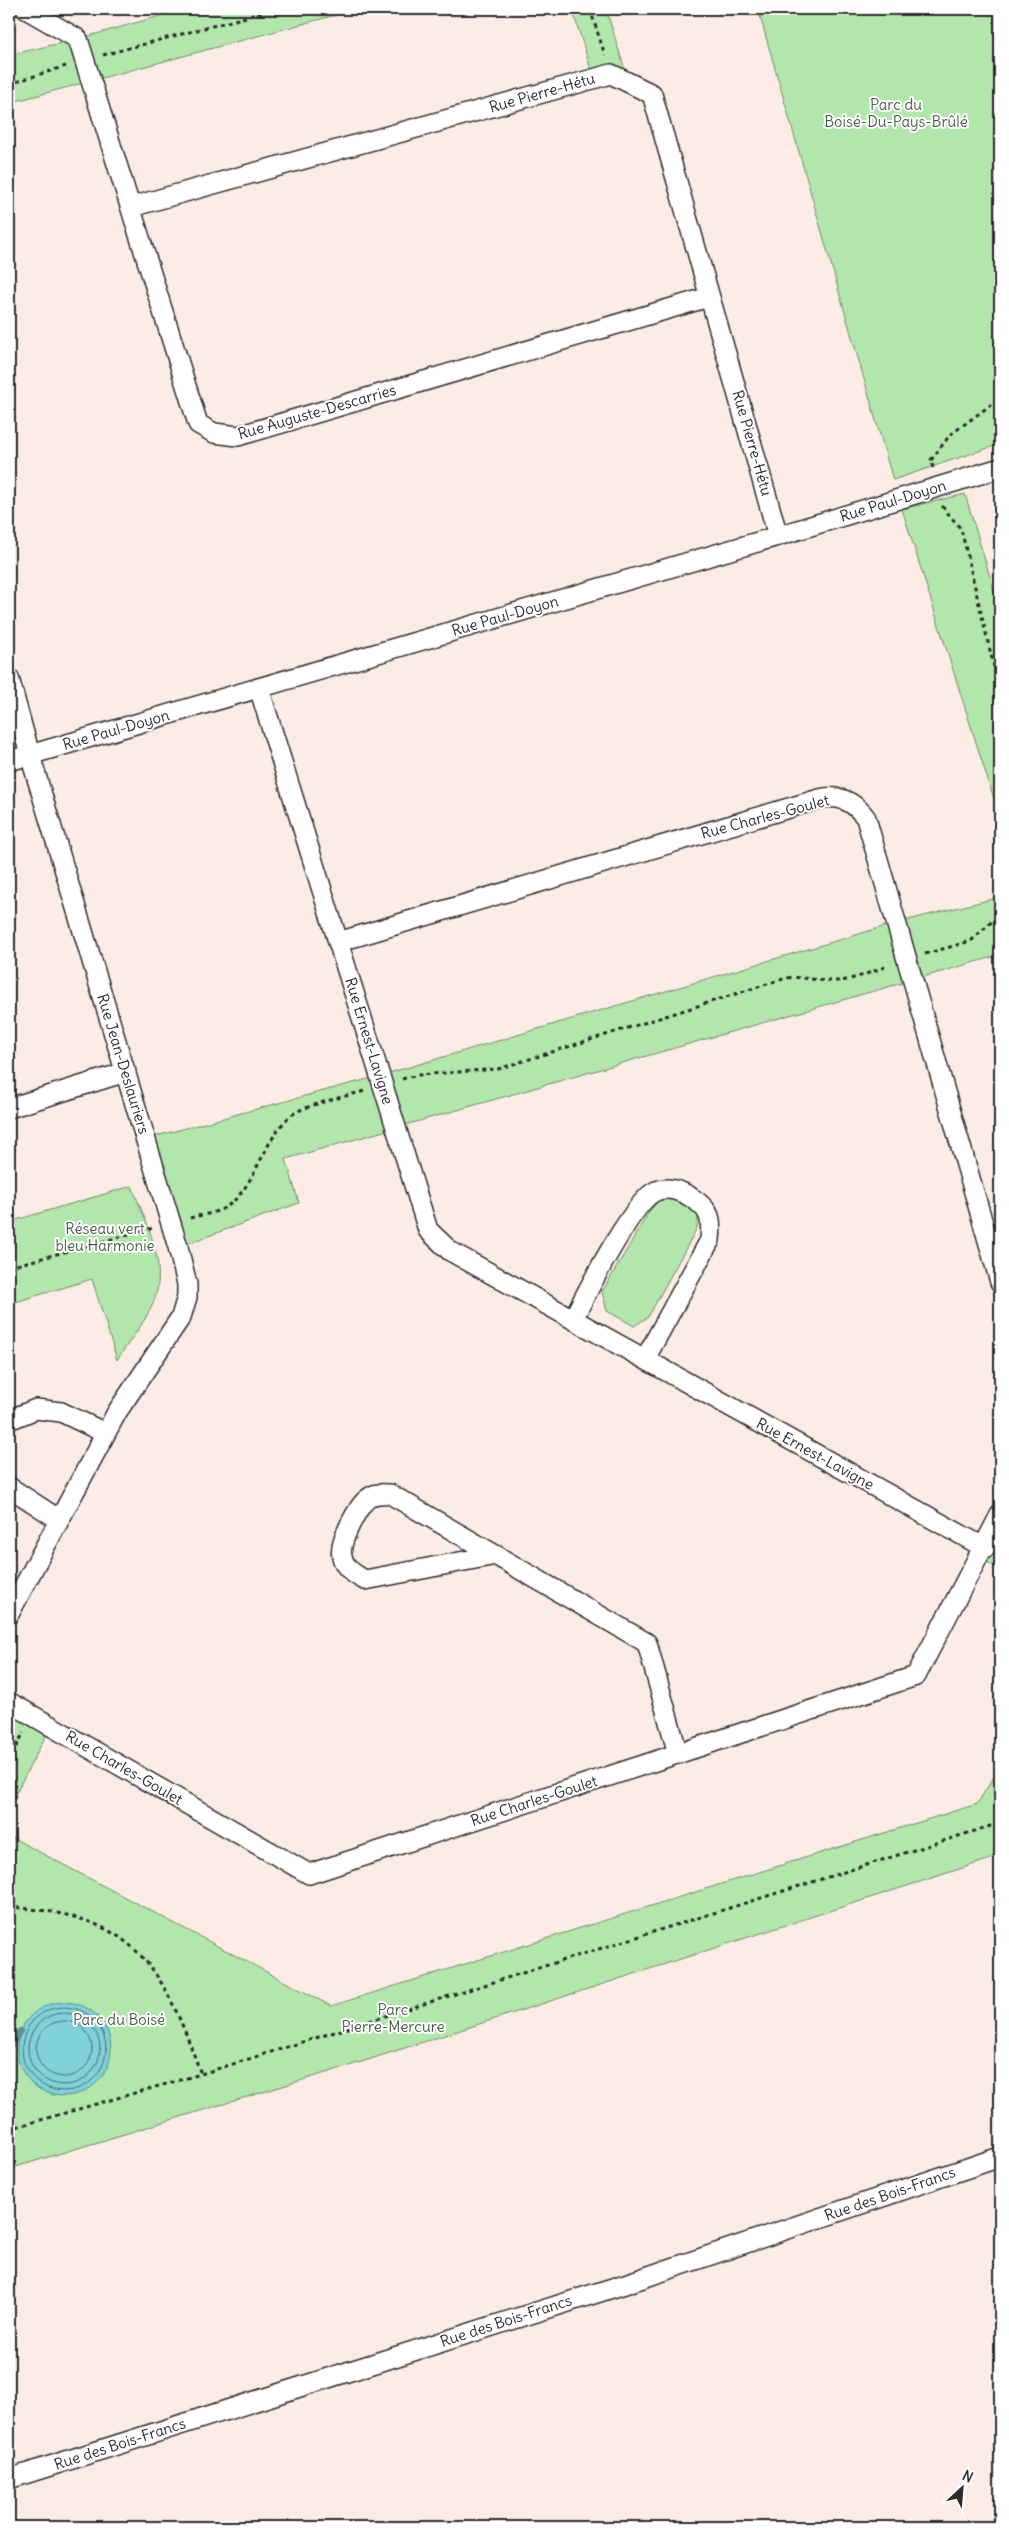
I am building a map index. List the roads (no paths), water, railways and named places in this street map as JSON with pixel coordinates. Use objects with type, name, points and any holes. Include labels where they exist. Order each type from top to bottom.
[{"type":"street","name":"Rue Auguste-Descarries","points":[[26,9],[78,39],[198,424],[214,433],[238,436],[709,297]]},
{"type":"street","name":"Rue Pierre-Hétu","points":[[131,207],[611,74],[652,94],[778,536]]},
{"type":"street","name":"Rue Paul-Doyon","points":[[9,761],[778,536],[1000,468]]},
{"type":"street","name":"Rue Jean-Deslauriers","points":[[9,678],[30,756],[185,1271],[187,1297],[185,1307],[105,1434],[9,1614]]},
{"type":"street","name":"Rue Ernest-Lavigne","points":[[259,688],[428,1230],[450,1251],[985,1548]]},
{"type":"street","name":"Rue Charles-Goulet","points":[[338,942],[830,797],[844,799],[857,806],[866,818],[1000,1282]]},
{"type":"street","points":[[9,1108],[126,1072]]},
{"type":"street","points":[[572,1319],[637,1207],[655,1191],[671,1188],[691,1197],[708,1210],[711,1226],[710,1240],[645,1359]]},
{"type":"street","points":[[9,1420],[36,1409],[61,1412],[105,1434]]},
{"type":"street","points":[[9,1487],[58,1519]]},
{"type":"street","points":[[496,1555],[365,1580],[350,1572],[343,1562],[341,1540],[361,1504],[375,1495],[390,1494],[496,1555],[647,1643],[678,1754]]},
{"type":"street","name":"Rue Charles-Goulet","points":[[9,1702],[309,1874],[916,1676],[985,1548],[1000,1515]]},
{"type":"street","name":"Rue des Bois-Francs","points":[[9,2479],[625,2284],[1000,2157]]},
{"type":"water","points":[[64,2002],[82,2006],[97,2016],[107,2031],[111,2049],[107,2067],[97,2082],[82,2092],[64,2096],[46,2092],[31,2082],[21,2067],[17,2049],[21,2031],[31,2016],[46,2006]]},
{"type":"waterway","points":[[9,2049],[20,2031]]},
{"type":"park label","name":"Parc du Boisé-Du-Pays-Brûlé","points":[[896,114]]},
{"type":"park label","name":"Réseau vert bleu Harmonie","points":[[105,1238]]},
{"type":"park label","name":"Parc Pierre-Mercure","points":[[393,2018]]},
{"type":"park label","name":"Parc du Boisé","points":[[119,2020]]}]
